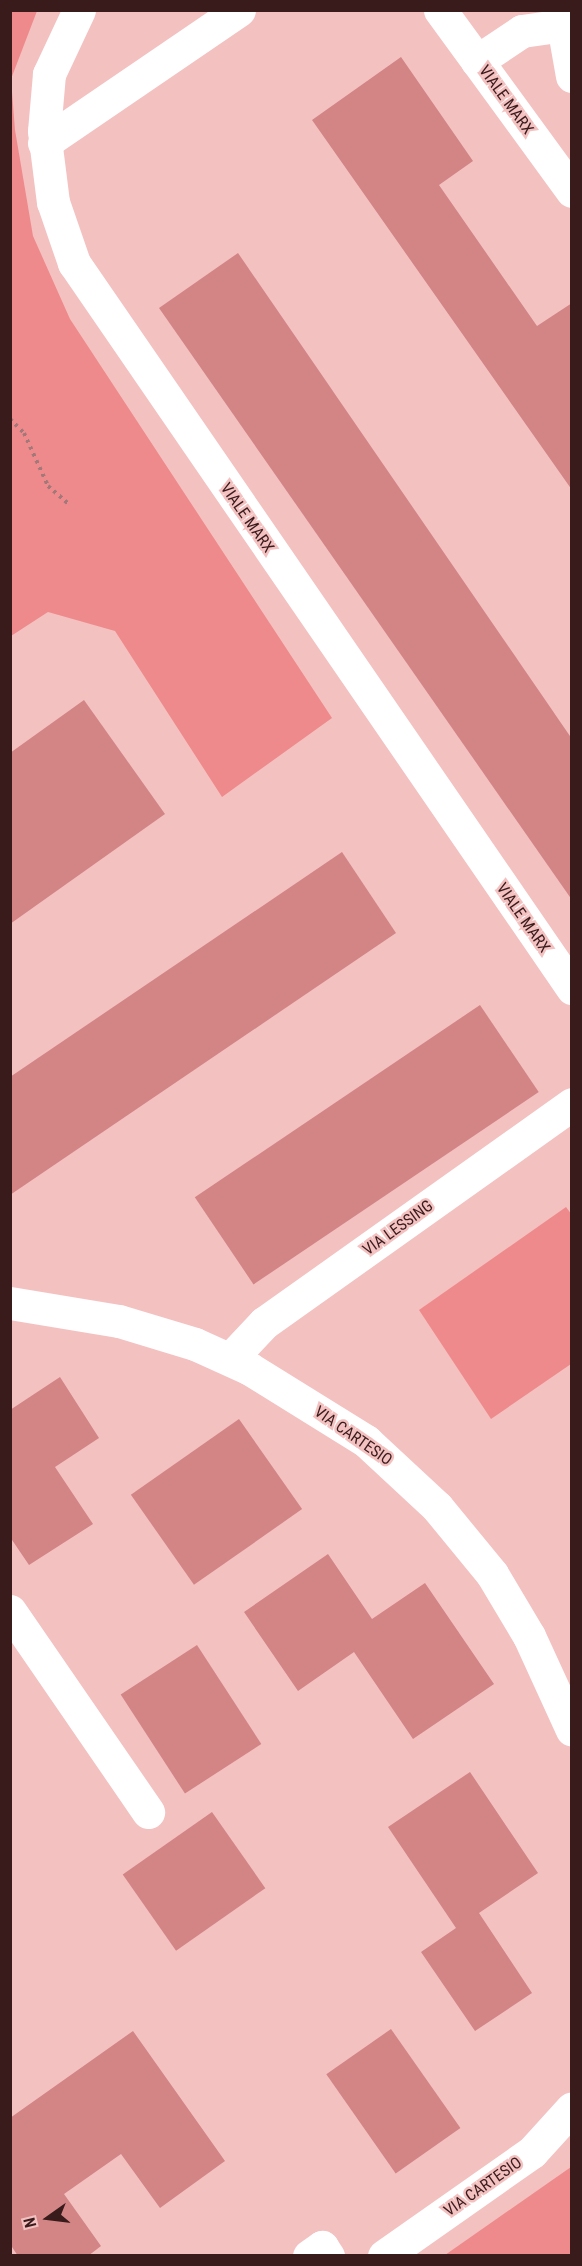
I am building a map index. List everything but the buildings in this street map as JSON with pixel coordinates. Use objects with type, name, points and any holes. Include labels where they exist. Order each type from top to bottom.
[{"type":"street","name":"VIALE MARX","points":[[79,10],[49,74],[44,143],[58,223],[87,285],[572,988]]},
{"type":"street","points":[[44,143],[239,10]]},
{"type":"street","name":"VIALE MARX","points":[[440,10],[572,191]]},
{"type":"street","points":[[477,61],[522,31],[562,18],[572,76]]},
{"type":"street","name":"VIA LESSING","points":[[230,1359],[264,1323],[572,1104]]},
{"type":"street","name":"VIA CARTESIO","points":[[10,1304],[119,1321],[195,1344],[230,1359],[366,1442],[437,1507],[492,1574],[511,1603],[572,1730]]},
{"type":"street","points":[[10,1611],[148,1812]]},
{"type":"street","name":"VIA CARTESIO","points":[[384,2256],[518,2163],[568,2124]]},
{"type":"street","points":[[309,2256],[322,2247],[328,2256]]},
{"type":"path","points":[[10,419],[24,433],[48,486],[69,504]]},
{"type":"shaded area","points":[[10,11],[37,11],[11,79],[15,130],[33,236],[70,319],[332,718],[222,797],[115,631],[48,612],[11,636]]},
{"type":"shaded area","points":[[566,1207],[572,1215],[571,1364],[491,1419],[419,1310]]},
{"type":"shaded area","points":[[571,2167],[571,2255],[445,2255]]}]
